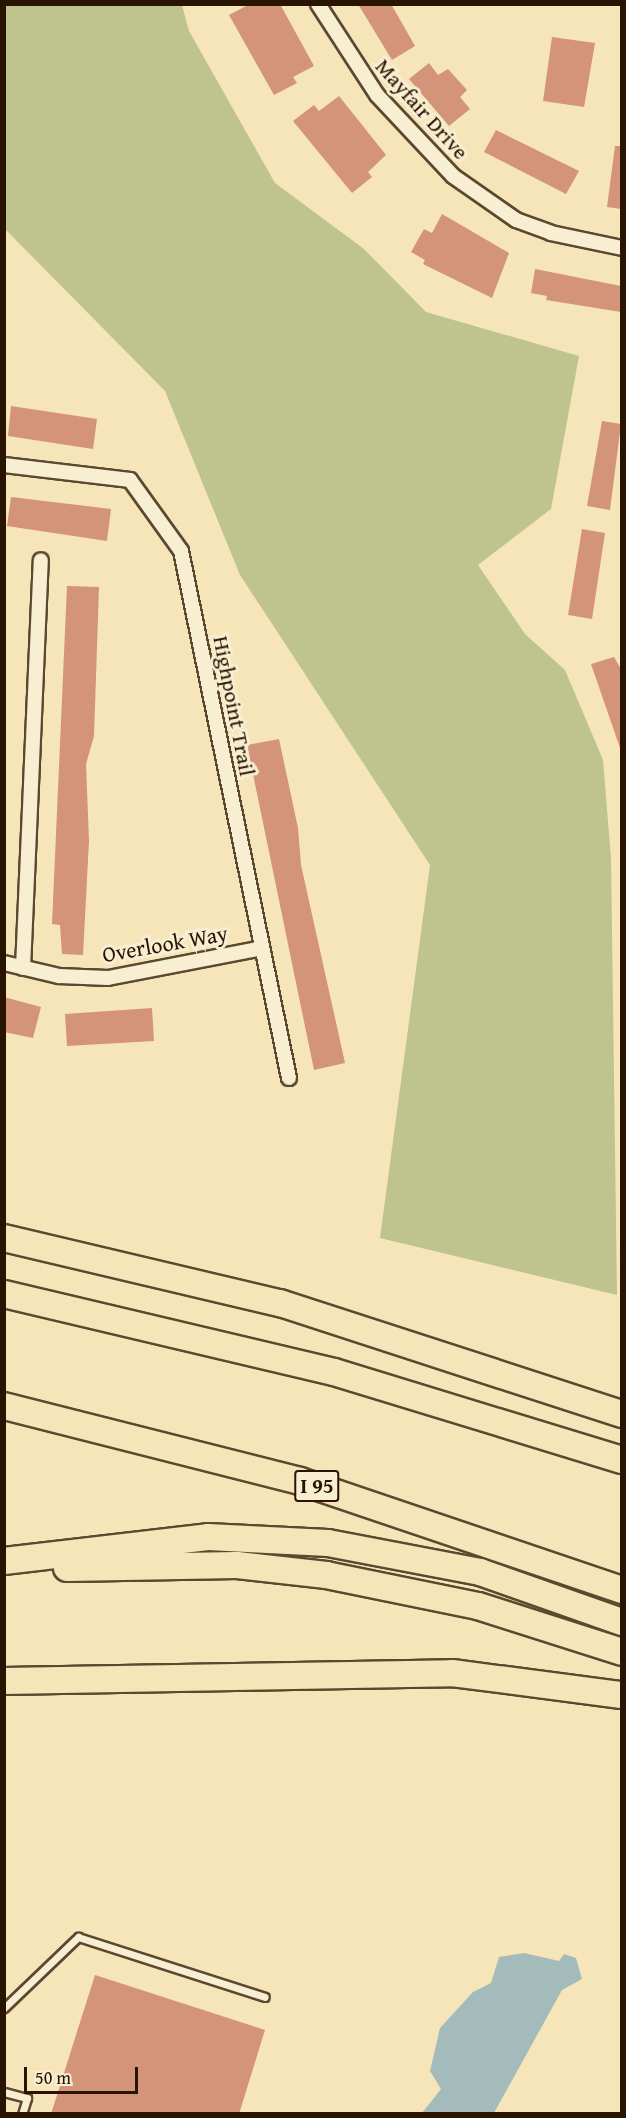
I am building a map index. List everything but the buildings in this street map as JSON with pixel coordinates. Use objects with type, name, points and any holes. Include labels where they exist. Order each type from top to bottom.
[{"type":"highway","points":[[4,1238],[280,1303],[621,1414]]},
{"type":"highway","points":[[4,1294],[334,1372],[621,1460]]},
{"type":"highway","name":"I 95","points":[[4,1406],[300,1481],[621,1590]]},
{"type":"highway","points":[[4,1561],[208,1537],[328,1543],[480,1572],[621,1622]]},
{"type":"highway","points":[[4,1575],[121,1565],[237,1565],[326,1575],[478,1606],[621,1652]]},
{"type":"highway","points":[[4,1681],[452,1672],[621,1695]]},
{"type":"street","name":"Mayfair Drive","points":[[318,4],[377,96],[453,176],[516,219],[551,233],[621,248]]},
{"type":"street","name":"Highpoint Trail","points":[[4,465],[130,480],[177,543],[289,1078]]},
{"type":"street","points":[[23,968],[41,560]]},
{"type":"street","name":"Overlook Way","points":[[4,963],[59,976],[108,978],[262,948]]},
{"type":"lane","points":[[4,2008],[78,1936],[265,1997]]},
{"type":"lane","points":[[4,2092],[27,2098],[22,2114]]},
{"type":"green space","points":[[4,5],[182,5],[189,31],[275,183],[364,249],[426,312],[579,356],[551,509],[478,565],[525,634],[565,670],[603,760],[611,858],[617,1295],[380,1238],[430,865],[240,575],[165,391],[5,229]]},
{"type":"water","points":[[524,1953],[559,1961],[564,1954],[576,1958],[582,1979],[562,1990],[494,2113],[422,2113],[441,2089],[430,2071],[440,2028],[473,1992],[491,1983],[499,1957]]}]
